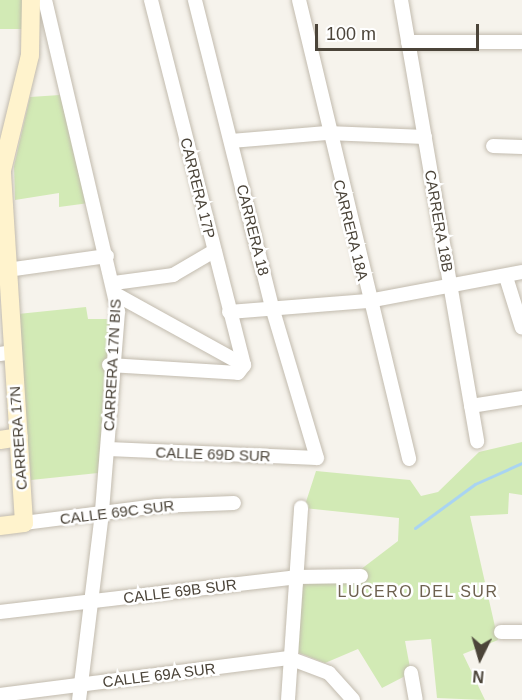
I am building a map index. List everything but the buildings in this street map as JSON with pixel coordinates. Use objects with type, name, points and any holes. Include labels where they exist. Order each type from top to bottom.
[{"type":"street","name":"CARRERA 17N","points":[[24,523],[19,437],[6,353],[2,170],[8,104],[30,55],[31,0]]},
{"type":"street","name":"CARRERA 17N BIS","points":[[45,0],[115,289],[109,365],[108,449],[79,700]]},
{"type":"street","name":"CARRERA 17P","points":[[151,0],[229,312],[241,369]]},
{"type":"street","name":"CARRERA 18","points":[[195,0],[272,307],[317,458]]},
{"type":"street","name":"CARRERA 18A","points":[[299,0],[327,134],[409,459]]},
{"type":"street","name":"CARRERA 18B","points":[[401,0],[477,442]]},
{"type":"street","points":[[408,42],[522,42]]},
{"type":"street","points":[[231,141],[327,134],[424,137]]},
{"type":"street","points":[[493,146],[522,147]]},
{"type":"street","points":[[115,289],[172,275],[214,251]]},
{"type":"street","points":[[4,270],[107,256]]},
{"type":"street","points":[[229,312],[368,301],[450,288],[522,272]]},
{"type":"street","points":[[506,277],[522,328]]},
{"type":"street","points":[[115,289],[241,369]]},
{"type":"street","points":[[109,365],[241,369]]},
{"type":"street","points":[[471,406],[522,398]]},
{"type":"street","points":[[0,440],[19,437]]},
{"type":"street","name":"CALLE 69D SUR","points":[[108,449],[317,458]]},
{"type":"street","name":"CALLE 69C SUR","points":[[0,526],[102,513],[234,503]]},
{"type":"street","points":[[288,700],[289,658],[301,507]]},
{"type":"street","name":"CALLE 69B SUR","points":[[0,612],[296,577],[361,576]]},
{"type":"street","points":[[501,632],[522,632]]},
{"type":"street","name":"CALLE 69A SUR","points":[[0,695],[289,658],[317,666],[353,700]]},
{"type":"street","points":[[411,673],[416,700]]},
{"type":"green space","points":[[0,0],[23,0],[23,29],[0,29]]},
{"type":"green space","points":[[60,95],[89,203],[59,207],[59,193],[15,200],[14,166],[30,97]]},
{"type":"green space","points":[[86,307],[88,319],[110,319],[98,473],[31,480],[18,314]]},
{"type":"green space","points":[[522,442],[522,495],[509,493],[508,514],[470,516],[498,640],[463,654],[485,700],[437,698],[431,639],[405,641],[411,673],[382,688],[358,649],[325,663],[297,652],[302,577],[360,570],[398,541],[399,518],[304,508],[316,471],[410,480],[421,496],[438,492],[479,452]]},
{"type":"waterway","points":[[415,528],[475,484],[522,463]]},
{"type":"district","name":"LUCERO DEL SUR","points":[[418,592]]}]
